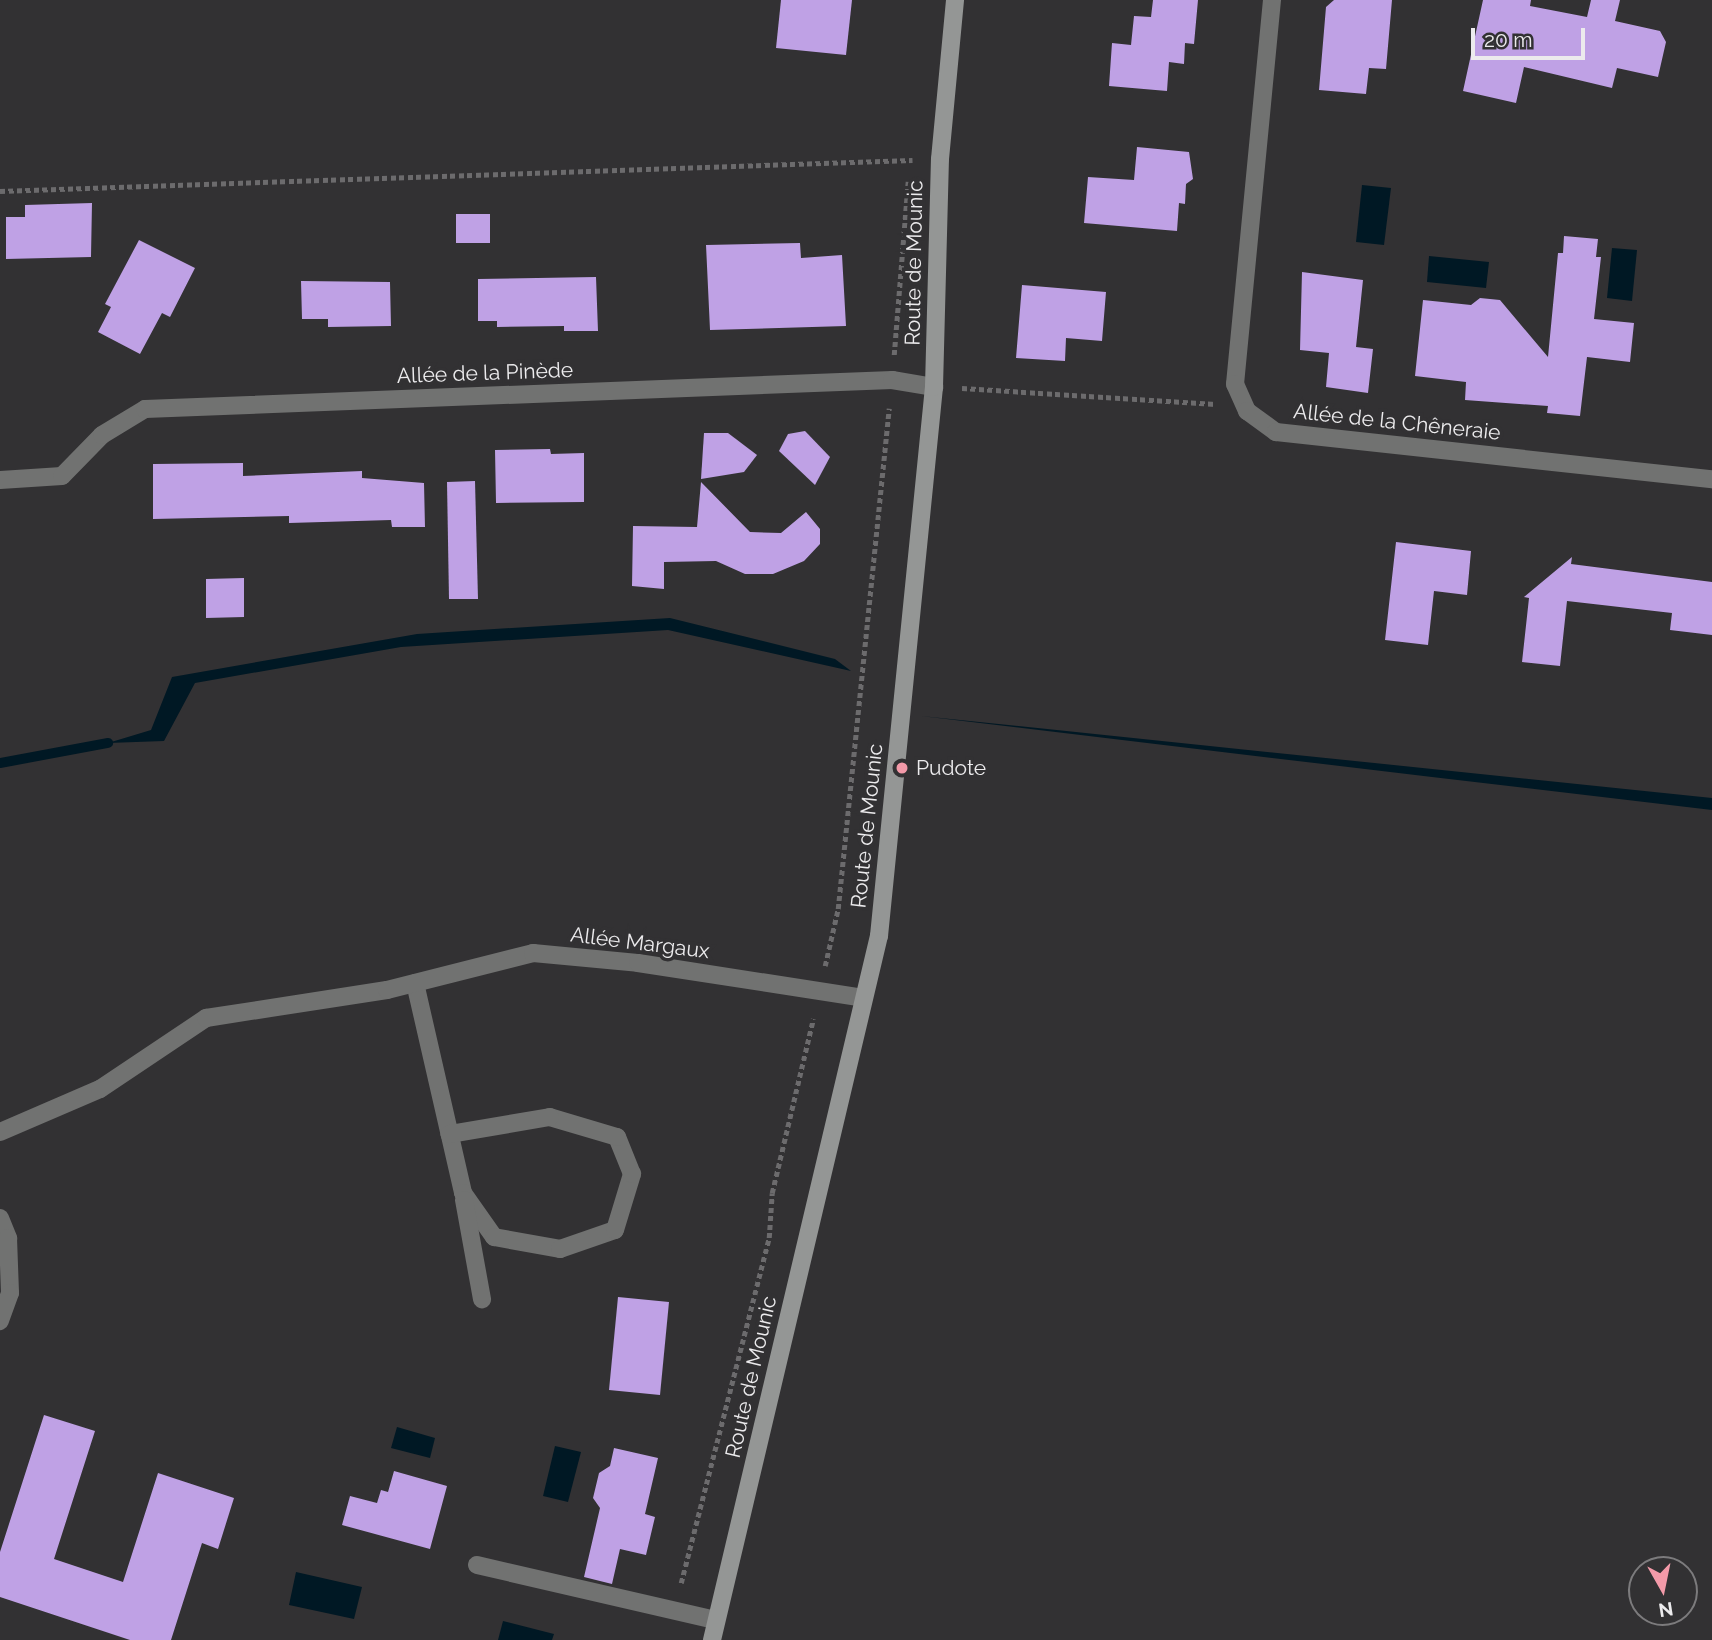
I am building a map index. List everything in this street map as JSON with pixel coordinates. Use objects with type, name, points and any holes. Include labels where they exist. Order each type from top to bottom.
[{"type":"main road","name":"Route de Mounic","points":[[712,1640],[879,936],[934,387],[940,159],[955,0]]},
{"type":"street","points":[[1235,384],[1272,0]]},
{"type":"street","name":"Allée de la Pinède","points":[[0,480],[62,476],[102,435],[145,409],[892,380],[934,387]]},
{"type":"street","name":"Allée de la Chêneraie","points":[[1235,384],[1247,411],[1276,432],[1712,479]]},
{"type":"street","name":"Allée Margaux","points":[[0,1132],[100,1089],[205,1018],[415,983],[533,953],[638,963],[863,998]]},
{"type":"street","points":[[415,983],[463,1193],[482,1298]]},
{"type":"street","points":[[449,1134],[550,1117],[617,1137],[632,1174],[615,1230],[560,1249],[494,1237],[463,1193]]},
{"type":"street","points":[[0,1218],[8,1238],[10,1293],[0,1321]]},
{"type":"street","points":[[477,1565],[716,1620]]},
{"type":"path","points":[[674,1610],[769,1238],[772,1193],[838,909],[892,380],[911,146]]},
{"type":"path","points":[[0,191],[940,159]]},
{"type":"path","points":[[934,387],[1213,406],[1235,384]]},
{"type":"water","points":[[1362,185],[1391,188],[1384,245],[1356,242]]},
{"type":"water","points":[[1612,248],[1637,250],[1632,301],[1607,298]]},
{"type":"water","points":[[1429,256],[1489,262],[1486,288],[1427,282]]},
{"type":"water","points":[[670,618],[835,659],[851,671],[668,630],[401,647],[195,683],[164,741],[108,743],[151,730],[172,677],[417,634]]},
{"type":"water","points":[[921,716],[1712,798],[1712,810],[1432,777]]},
{"type":"water","points":[[397,1427],[435,1438],[430,1458],[391,1448]]},
{"type":"water","points":[[555,1446],[581,1452],[568,1502],[543,1496]]},
{"type":"water","points":[[296,1572],[362,1587],[354,1619],[289,1605]]},
{"type":"water","points":[[503,1621],[554,1634],[552,1640],[498,1640]]},
{"type":"building","points":[[781,0],[852,0],[846,55],[776,48]]},
{"type":"building","points":[[1153,0],[1198,0],[1194,44],[1185,43],[1184,64],[1169,62],[1167,91],[1109,86],[1112,43],[1131,45],[1134,16],[1151,17]]},
{"type":"building","points":[[1334,0],[1392,0],[1386,69],[1369,68],[1366,94],[1319,90],[1326,7]]},
{"type":"building","points":[[1483,0],[1531,0],[1530,6],[1587,17],[1591,0],[1620,0],[1615,21],[1660,31],[1666,42],[1658,77],[1617,68],[1612,88],[1524,67],[1516,103],[1463,91]]},
{"type":"building","points":[[1137,147],[1189,152],[1193,179],[1186,184],[1185,204],[1179,203],[1177,231],[1084,223],[1088,177],[1134,180]]},
{"type":"building","points":[[92,203],[91,257],[6,259],[6,217],[25,217],[25,205]]},
{"type":"building","points":[[456,214],[490,214],[490,243],[456,243]]},
{"type":"building","points":[[1564,236],[1598,239],[1596,257],[1601,257],[1594,319],[1634,323],[1630,362],[1587,357],[1580,416],[1547,413],[1548,406],[1465,400],[1466,382],[1415,376],[1423,300],[1471,305],[1480,298],[1500,300],[1548,357],[1558,253],[1563,253]]},
{"type":"building","points":[[139,240],[195,268],[170,317],[162,313],[140,354],[98,332],[111,307],[105,304]]},
{"type":"building","points":[[800,243],[801,258],[842,255],[846,326],[710,330],[706,245]]},
{"type":"building","points":[[1302,272],[1363,280],[1356,347],[1373,349],[1368,393],[1326,387],[1329,353],[1300,350]]},
{"type":"building","points":[[596,277],[598,331],[564,331],[564,326],[497,327],[497,321],[478,321],[478,279]]},
{"type":"building","points":[[301,281],[390,282],[391,326],[328,327],[328,319],[302,319]]},
{"type":"building","points":[[1022,285],[1106,292],[1102,341],[1066,338],[1065,361],[1016,358]]},
{"type":"building","points":[[805,431],[830,457],[815,485],[779,451],[788,434]]},
{"type":"building","points":[[704,433],[728,433],[757,455],[744,472],[701,479]]},
{"type":"building","points":[[550,449],[551,454],[584,453],[584,502],[496,503],[495,450]]},
{"type":"building","points":[[243,463],[243,476],[362,471],[362,478],[424,483],[425,527],[392,527],[391,520],[289,523],[289,516],[153,519],[153,464]]},
{"type":"building","points":[[475,481],[478,599],[449,599],[447,482]]},
{"type":"building","points":[[701,482],[750,532],[781,533],[806,512],[820,529],[820,544],[804,561],[773,574],[745,574],[716,561],[664,562],[664,589],[632,586],[633,526],[697,527]]},
{"type":"building","points":[[1396,542],[1471,551],[1467,595],[1434,591],[1428,645],[1385,640]]},
{"type":"building","points":[[1572,557],[1571,564],[1712,582],[1712,635],[1670,630],[1672,613],[1567,601],[1560,666],[1522,662],[1529,598],[1524,597]]},
{"type":"building","points":[[244,578],[244,617],[206,618],[206,579]]},
{"type":"building","points":[[618,1297],[669,1302],[660,1395],[609,1390]]},
{"type":"building","points":[[44,1415],[95,1431],[54,1559],[123,1582],[158,1473],[234,1498],[218,1549],[202,1543],[171,1640],[130,1640],[0,1597],[0,1552]]},
{"type":"building","points":[[614,1448],[658,1458],[645,1514],[655,1517],[646,1555],[620,1549],[612,1584],[584,1577],[600,1508],[593,1498],[599,1473],[610,1466]]},
{"type":"building","points":[[394,1471],[447,1486],[430,1549],[342,1525],[350,1496],[377,1503],[381,1490],[388,1492]]},
{"type":"waterway","points":[[0,763],[108,743]]},
{"type":"place","name":"Pudote","points":[[902,768]]}]
